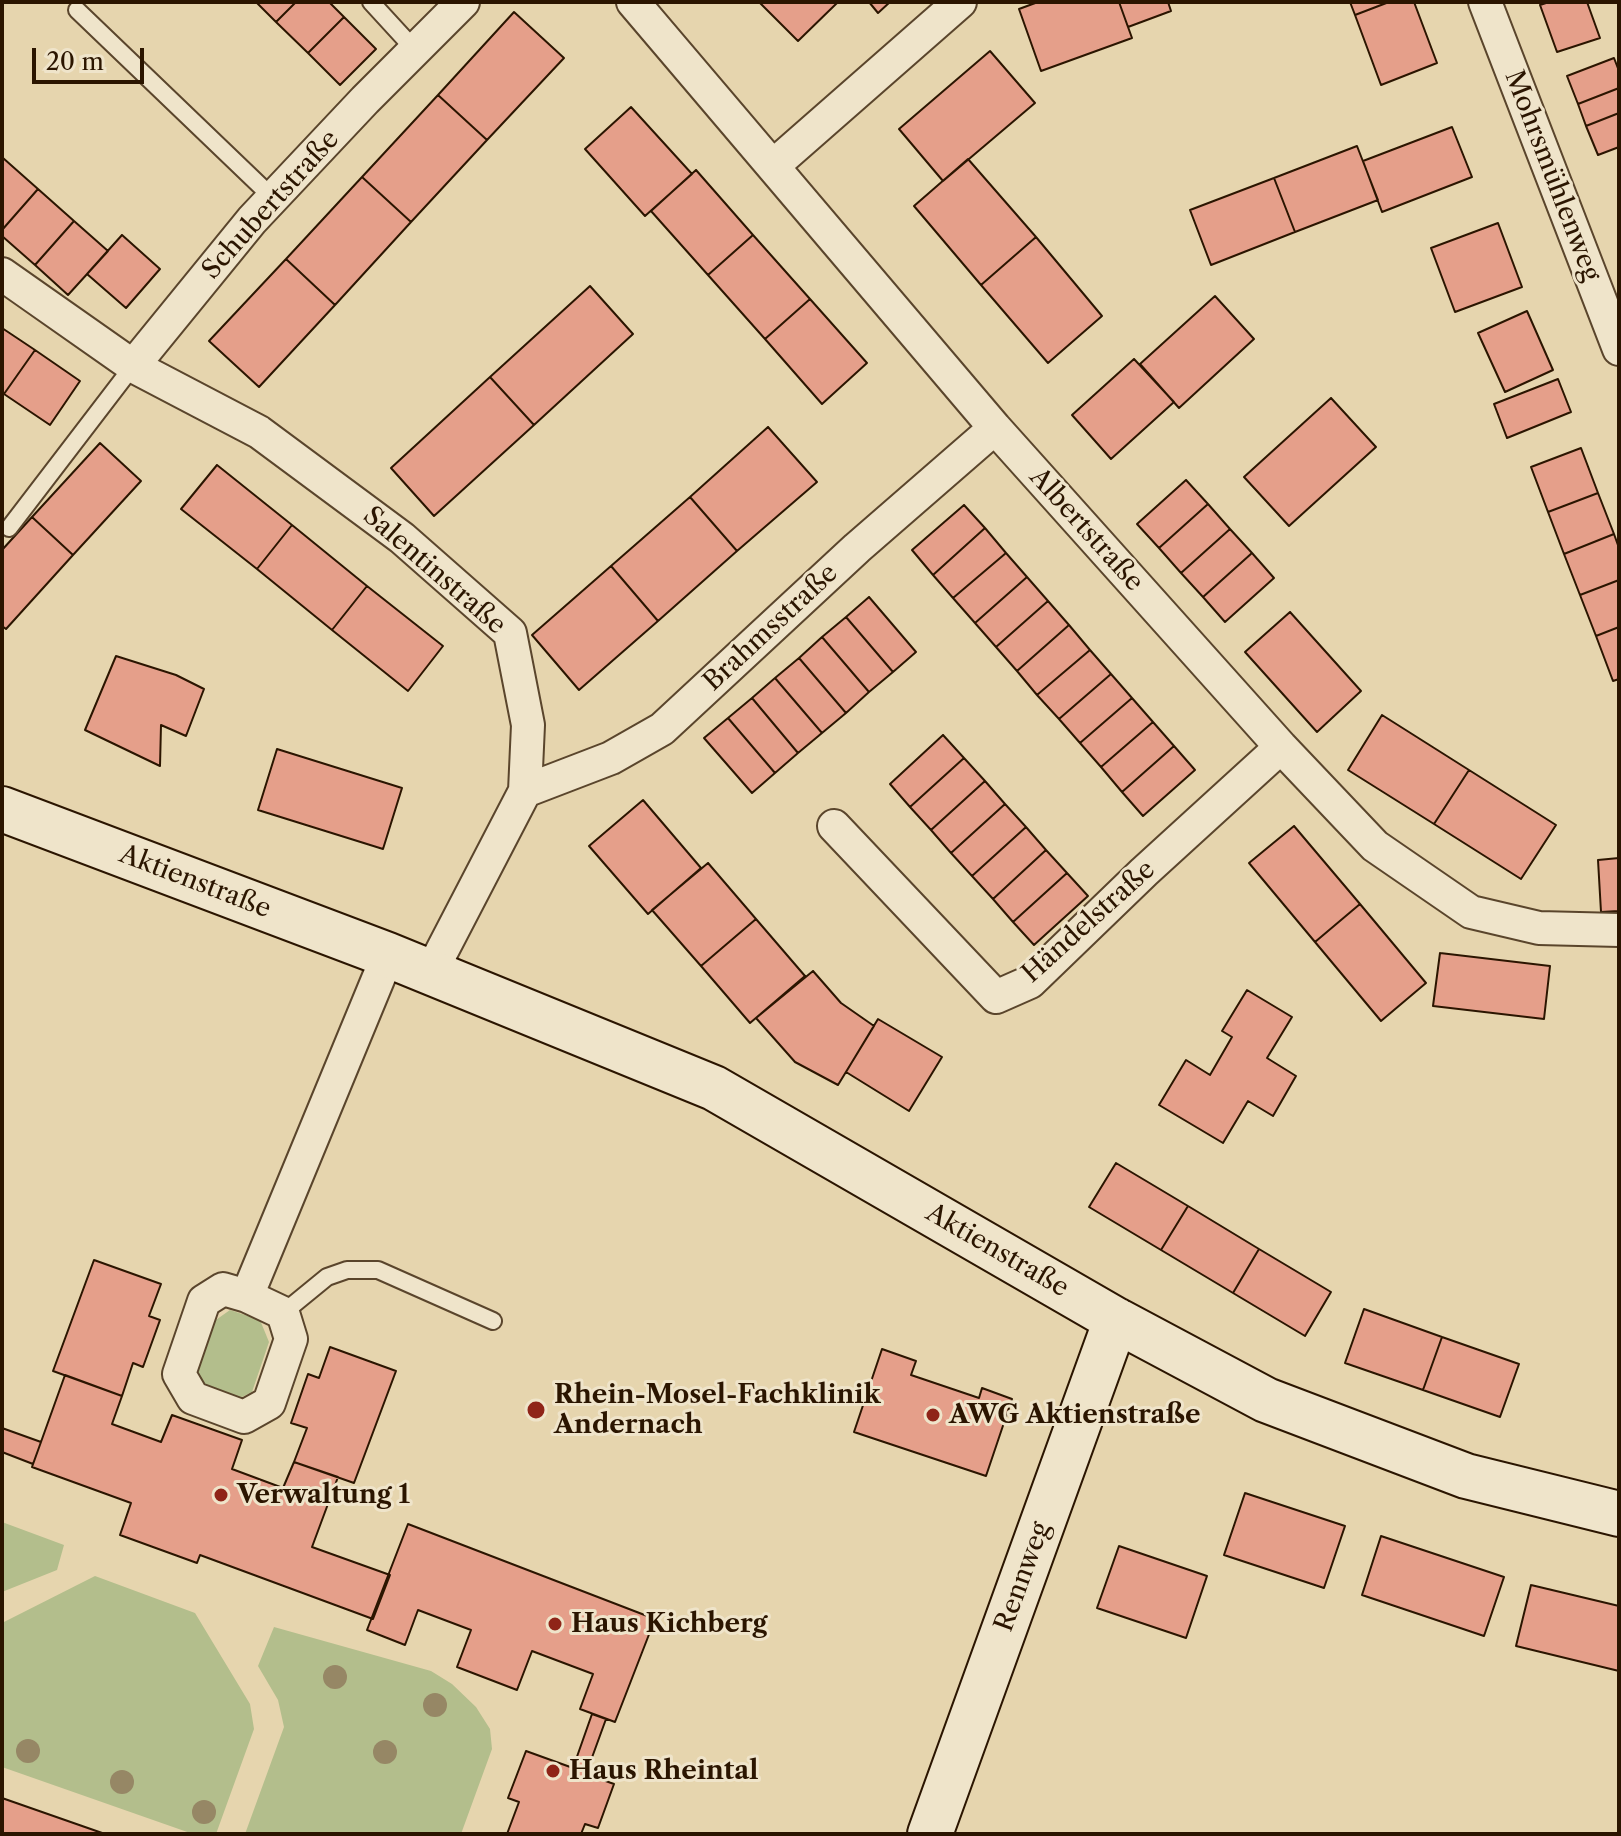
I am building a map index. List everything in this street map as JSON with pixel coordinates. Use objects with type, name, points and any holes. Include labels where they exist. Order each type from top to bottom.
[{"type":"street","name":"Schubertstraße","points":[[133,366],[252,220],[463,2]]},
{"type":"street","name":"Albertstraße","points":[[633,2],[995,428],[1281,747],[1375,846],[1471,912],[1539,928],[1619,930]]},
{"type":"street","points":[[773,166],[960,2]]},
{"type":"street","name":"Mohrsmühlenweg","points":[[1485,2],[1619,349]]},
{"type":"street","name":"Salentinstraße","points":[[2,274],[133,366],[259,432],[402,538],[510,633],[528,725],[525,791],[431,972]]},
{"type":"street","name":"Brahmsstraße","points":[[525,791],[611,758],[662,729],[857,548],[995,428]]},
{"type":"street","name":"Händelstraße","points":[[834,826],[996,997],[1030,982],[1281,747]]},
{"type":"street","name":"Aktienstraße","points":[[2,809],[388,955],[714,1088],[1116,1320],[1266,1400],[1466,1476],[1619,1514]]},
{"type":"street","points":[[247,1296],[388,955]]},
{"type":"street","points":[[223,1289],[247,1296],[283,1313],[291,1339],[269,1403],[244,1417],[193,1398],[179,1374],[204,1301],[223,1289]]},
{"type":"street","name":"Rennweg","points":[[930,1834],[1116,1320]]},
{"type":"lane","points":[[371,2],[415,50]]},
{"type":"lane","points":[[77,10],[273,198]]},
{"type":"lane","points":[[9,528],[133,366]]},
{"type":"lane","points":[[283,1313],[327,1277],[347,1270],[378,1270],[493,1321]]},
{"type":"green space","points":[[230,1310],[260,1320],[269,1342],[252,1392],[234,1401],[205,1391],[194,1373],[213,1322]]},
{"type":"green space","points":[[2,1522],[64,1545],[57,1570],[2,1592]]},
{"type":"green space","points":[[95,1576],[195,1613],[250,1704],[254,1729],[216,1834],[193,1834],[2,1767],[2,1623]]},
{"type":"green space","points":[[274,1627],[431,1671],[452,1684],[476,1707],[490,1729],[492,1749],[461,1834],[245,1834],[284,1727],[278,1700],[258,1666]]},
{"type":"building","points":[[256,2],[296,2],[276,22]]},
{"type":"building","points":[[296,2],[329,2],[344,17],[308,53],[276,22]]},
{"type":"building","points":[[759,2],[836,2],[837,3],[798,41]]},
{"type":"building","points":[[869,2],[890,2],[878,13]]},
{"type":"building","points":[[1038,2],[1119,2],[1132,38],[1041,71],[1019,9]]},
{"type":"building","points":[[1119,2],[1168,2],[1171,11],[1128,27]]},
{"type":"building","points":[[1350,2],[1389,2],[1355,15]]},
{"type":"building","points":[[1389,2],[1414,2],[1437,63],[1381,85],[1355,15]]},
{"type":"building","points":[[1549,2],[1587,2],[1600,38],[1557,52],[1540,5]]},
{"type":"building","points":[[514,12],[564,58],[487,140],[438,95]]},
{"type":"building","points":[[344,17],[376,49],[340,85],[308,53]]},
{"type":"building","points":[[990,51],[1035,103],[943,181],[899,129]]},
{"type":"building","points":[[1614,58],[1619,71],[1619,88],[1578,104],[1567,76]]},
{"type":"building","points":[[1619,88],[1619,113],[1586,126],[1578,104]]},
{"type":"building","points":[[438,95],[487,140],[411,222],[362,177]]},
{"type":"building","points":[[631,107],[692,174],[645,216],[585,149]]},
{"type":"building","points":[[1619,113],[1619,147],[1598,155],[1586,126]]},
{"type":"building","points":[[1452,127],[1472,177],[1382,212],[1363,161]]},
{"type":"building","points":[[1357,146],[1378,200],[1295,232],[1274,178]]},
{"type":"building","points":[[2,159],[38,189],[2,230]]},
{"type":"building","points":[[968,159],[1036,237],[981,285],[914,206]]},
{"type":"building","points":[[696,170],[753,235],[708,275],[651,211]]},
{"type":"building","points":[[362,177],[411,222],[335,305],[286,259]]},
{"type":"building","points":[[1274,178],[1295,232],[1211,265],[1190,210]]},
{"type":"building","points":[[38,189],[74,221],[35,265],[2,236],[2,230]]},
{"type":"building","points":[[74,221],[108,251],[68,295],[35,265]]},
{"type":"building","points":[[1498,223],[1522,287],[1455,312],[1431,248]]},
{"type":"building","points":[[122,235],[160,269],[126,308],[87,274]]},
{"type":"building","points":[[753,235],[810,299],[765,339],[708,275]]},
{"type":"building","points":[[1036,237],[1102,316],[1048,363],[981,285]]},
{"type":"building","points":[[286,259],[335,305],[259,387],[209,341]]},
{"type":"building","points":[[590,286],[633,334],[534,425],[490,377]]},
{"type":"building","points":[[1215,296],[1254,339],[1179,408],[1140,364]]},
{"type":"building","points":[[810,299],[867,363],[822,404],[765,339]]},
{"type":"building","points":[[1527,311],[1553,370],[1505,392],[1478,333]]},
{"type":"building","points":[[2,328],[35,350],[4,394],[2,392]]},
{"type":"building","points":[[35,350],[80,381],[50,425],[4,394]]},
{"type":"building","points":[[1134,359],[1174,402],[1111,459],[1072,415]]},
{"type":"building","points":[[490,377],[534,425],[434,516],[391,468]]},
{"type":"building","points":[[1558,379],[1571,412],[1507,438],[1494,404]]},
{"type":"building","points":[[1331,398],[1376,447],[1289,526],[1244,477]]},
{"type":"building","points":[[768,427],[817,482],[737,551],[690,497]]},
{"type":"building","points":[[100,443],[141,481],[73,555],[32,517]]},
{"type":"building","points":[[1581,448],[1598,493],[1548,512],[1531,467]]},
{"type":"building","points":[[217,465],[292,525],[257,569],[181,509]]},
{"type":"building","points":[[1186,480],[1208,504],[1159,548],[1137,524]]},
{"type":"building","points":[[1598,493],[1614,534],[1564,554],[1548,512]]},
{"type":"building","points":[[690,497],[737,551],[658,621],[611,566]]},
{"type":"building","points":[[1208,504],[1230,529],[1181,573],[1159,548]]},
{"type":"building","points":[[964,505],[985,528],[933,575],[912,550]]},
{"type":"building","points":[[32,517],[73,555],[6,629],[2,626],[2,550]]},
{"type":"building","points":[[292,525],[367,586],[332,630],[257,569]]},
{"type":"building","points":[[985,528],[1006,553],[953,598],[933,575]]},
{"type":"building","points":[[1230,529],[1252,553],[1203,597],[1181,573]]},
{"type":"building","points":[[1614,534],[1619,548],[1619,580],[1580,595],[1564,554]]},
{"type":"building","points":[[1006,553],[1027,577],[975,623],[953,598]]},
{"type":"building","points":[[1252,553],[1274,578],[1225,622],[1203,597]]},
{"type":"building","points":[[611,566],[658,621],[579,690],[532,635]]},
{"type":"building","points":[[1027,577],[1048,601],[996,647],[975,623]]},
{"type":"building","points":[[1619,580],[1619,627],[1596,636],[1580,595]]},
{"type":"building","points":[[367,586],[443,646],[408,691],[332,630]]},
{"type":"building","points":[[869,597],[916,652],[893,672],[846,617]]},
{"type":"building","points":[[1048,601],[1069,625],[1017,671],[996,647]]},
{"type":"building","points":[[1290,612],[1361,691],[1317,732],[1245,652]]},
{"type":"building","points":[[846,617],[893,672],[869,692],[822,637]]},
{"type":"building","points":[[1069,625],[1090,650],[1037,695],[1017,671]]},
{"type":"building","points":[[1619,627],[1619,679],[1613,681],[1596,636]]},
{"type":"building","points":[[822,637],[869,692],[846,713],[799,658]]},
{"type":"building","points":[[1090,650],[1111,674],[1059,719],[1037,695]]},
{"type":"building","points":[[116,656],[176,675],[204,689],[186,736],[161,725],[160,766],[85,730]]},
{"type":"building","points":[[799,658],[846,713],[822,733],[775,678]]},
{"type":"building","points":[[1111,674],[1132,698],[1080,743],[1059,719]]},
{"type":"building","points":[[775,678],[822,733],[798,753],[752,698]]},
{"type":"building","points":[[752,698],[798,753],[775,773],[728,718]]},
{"type":"building","points":[[1132,698],[1153,722],[1101,767],[1080,743]]},
{"type":"building","points":[[1382,715],[1469,770],[1434,824],[1348,770]]},
{"type":"building","points":[[728,718],[775,773],[752,793],[704,738]]},
{"type":"building","points":[[1153,722],[1174,746],[1122,792],[1101,767]]},
{"type":"building","points":[[943,735],[964,758],[910,807],[890,784]]},
{"type":"building","points":[[1174,746],[1195,770],[1143,816],[1122,792]]},
{"type":"building","points":[[277,749],[402,788],[383,849],[258,810]]},
{"type":"building","points":[[964,758],[985,781],[931,830],[910,807]]},
{"type":"building","points":[[1469,770],[1556,825],[1521,879],[1434,824]]},
{"type":"building","points":[[985,781],[1005,804],[951,853],[931,830]]},
{"type":"building","points":[[643,800],[701,868],[648,914],[589,846]]},
{"type":"building","points":[[1005,804],[1026,827],[972,876],[951,853]]},
{"type":"building","points":[[1294,826],[1360,904],[1315,942],[1249,863]]},
{"type":"building","points":[[1026,827],[1046,850],[993,899],[972,876]]},
{"type":"building","points":[[1046,850],[1067,873],[1013,922],[993,899]]},
{"type":"building","points":[[1619,858],[1619,911],[1601,912],[1598,860]]},
{"type":"building","points":[[708,863],[756,919],[701,966],[652,910]]},
{"type":"building","points":[[1067,873],[1088,896],[1034,945],[1013,922]]},
{"type":"building","points":[[1360,904],[1426,983],[1381,1021],[1315,942]]},
{"type":"building","points":[[756,919],[805,976],[750,1023],[701,966]]},
{"type":"building","points":[[1440,953],[1550,966],[1544,1019],[1433,1006]]},
{"type":"building","points":[[813,971],[841,1003],[874,1026],[838,1085],[795,1062],[756,1018]]},
{"type":"building","points":[[1247,990],[1292,1017],[1267,1058],[1296,1076],[1273,1116],[1248,1101],[1223,1143],[1159,1105],[1186,1060],[1210,1075],[1232,1037],[1222,1031]]},
{"type":"building","points":[[878,1019],[942,1057],[909,1111],[846,1072]]},
{"type":"building","points":[[1116,1163],[1188,1206],[1161,1250],[1089,1207]]},
{"type":"building","points":[[1188,1206],[1259,1249],[1233,1293],[1161,1250]]},
{"type":"building","points":[[1259,1249],[1331,1292],[1305,1336],[1233,1293]]},
{"type":"building","points":[[94,1260],[161,1284],[149,1316],[160,1320],[143,1367],[133,1363],[122,1396],[53,1371]]},
{"type":"building","points":[[1364,1309],[1442,1337],[1423,1390],[1345,1363]]},
{"type":"building","points":[[1442,1337],[1519,1364],[1500,1417],[1423,1390]]},
{"type":"building","points":[[330,1347],[396,1371],[354,1483],[294,1462],[307,1428],[291,1423],[308,1374],[319,1378]]},
{"type":"building","name":"AWG Aktienstraße","points":[[882,1349],[916,1361],[911,1375],[979,1398],[982,1388],[1012,1399],[986,1476],[854,1432]]},
{"type":"building","name":"Verwaltung 1","points":[[65,1375],[122,1396],[112,1424],[161,1442],[172,1415],[242,1440],[232,1469],[283,1488],[294,1462],[338,1477],[312,1547],[390,1575],[373,1619],[200,1555],[197,1563],[120,1535],[131,1503],[32,1467]]},
{"type":"building","points":[[2,1428],[41,1442],[33,1464],[2,1452]]},
{"type":"building","points":[[1245,1493],[1345,1526],[1324,1588],[1224,1555]]},
{"type":"building","name":"Haus Kichberg","points":[[408,1524],[655,1619],[615,1722],[580,1709],[593,1674],[532,1651],[517,1690],[457,1667],[471,1630],[418,1610],[405,1645],[367,1630]]},
{"type":"building","points":[[1381,1536],[1504,1577],[1484,1636],[1362,1595]]},
{"type":"building","points":[[1119,1546],[1207,1576],[1186,1638],[1097,1608]]},
{"type":"building","points":[[1531,1585],[1619,1606],[1619,1671],[1516,1646]]},
{"type":"building","name":"Haus Rheintal","points":[[592,1714],[606,1719],[586,1774],[614,1784],[598,1828],[585,1824],[581,1834],[507,1834],[519,1802],[508,1798],[526,1751],[573,1768]]},
{"type":"building","points":[[2,1798],[105,1834],[2,1834]]},
{"type":"place","name":"Rhein-Mosel-Fachklinik Andernach","points":[[536,1410]]},
{"type":"place","name":"AWG Aktienstraße","points":[[933,1415]]},
{"type":"place","name":"Verwaltung 1","points":[[221,1495]]},
{"type":"place","name":"Haus Kichberg","points":[[555,1624]]},
{"type":"place","name":"Haus Rheintal","points":[[553,1771]]}]
